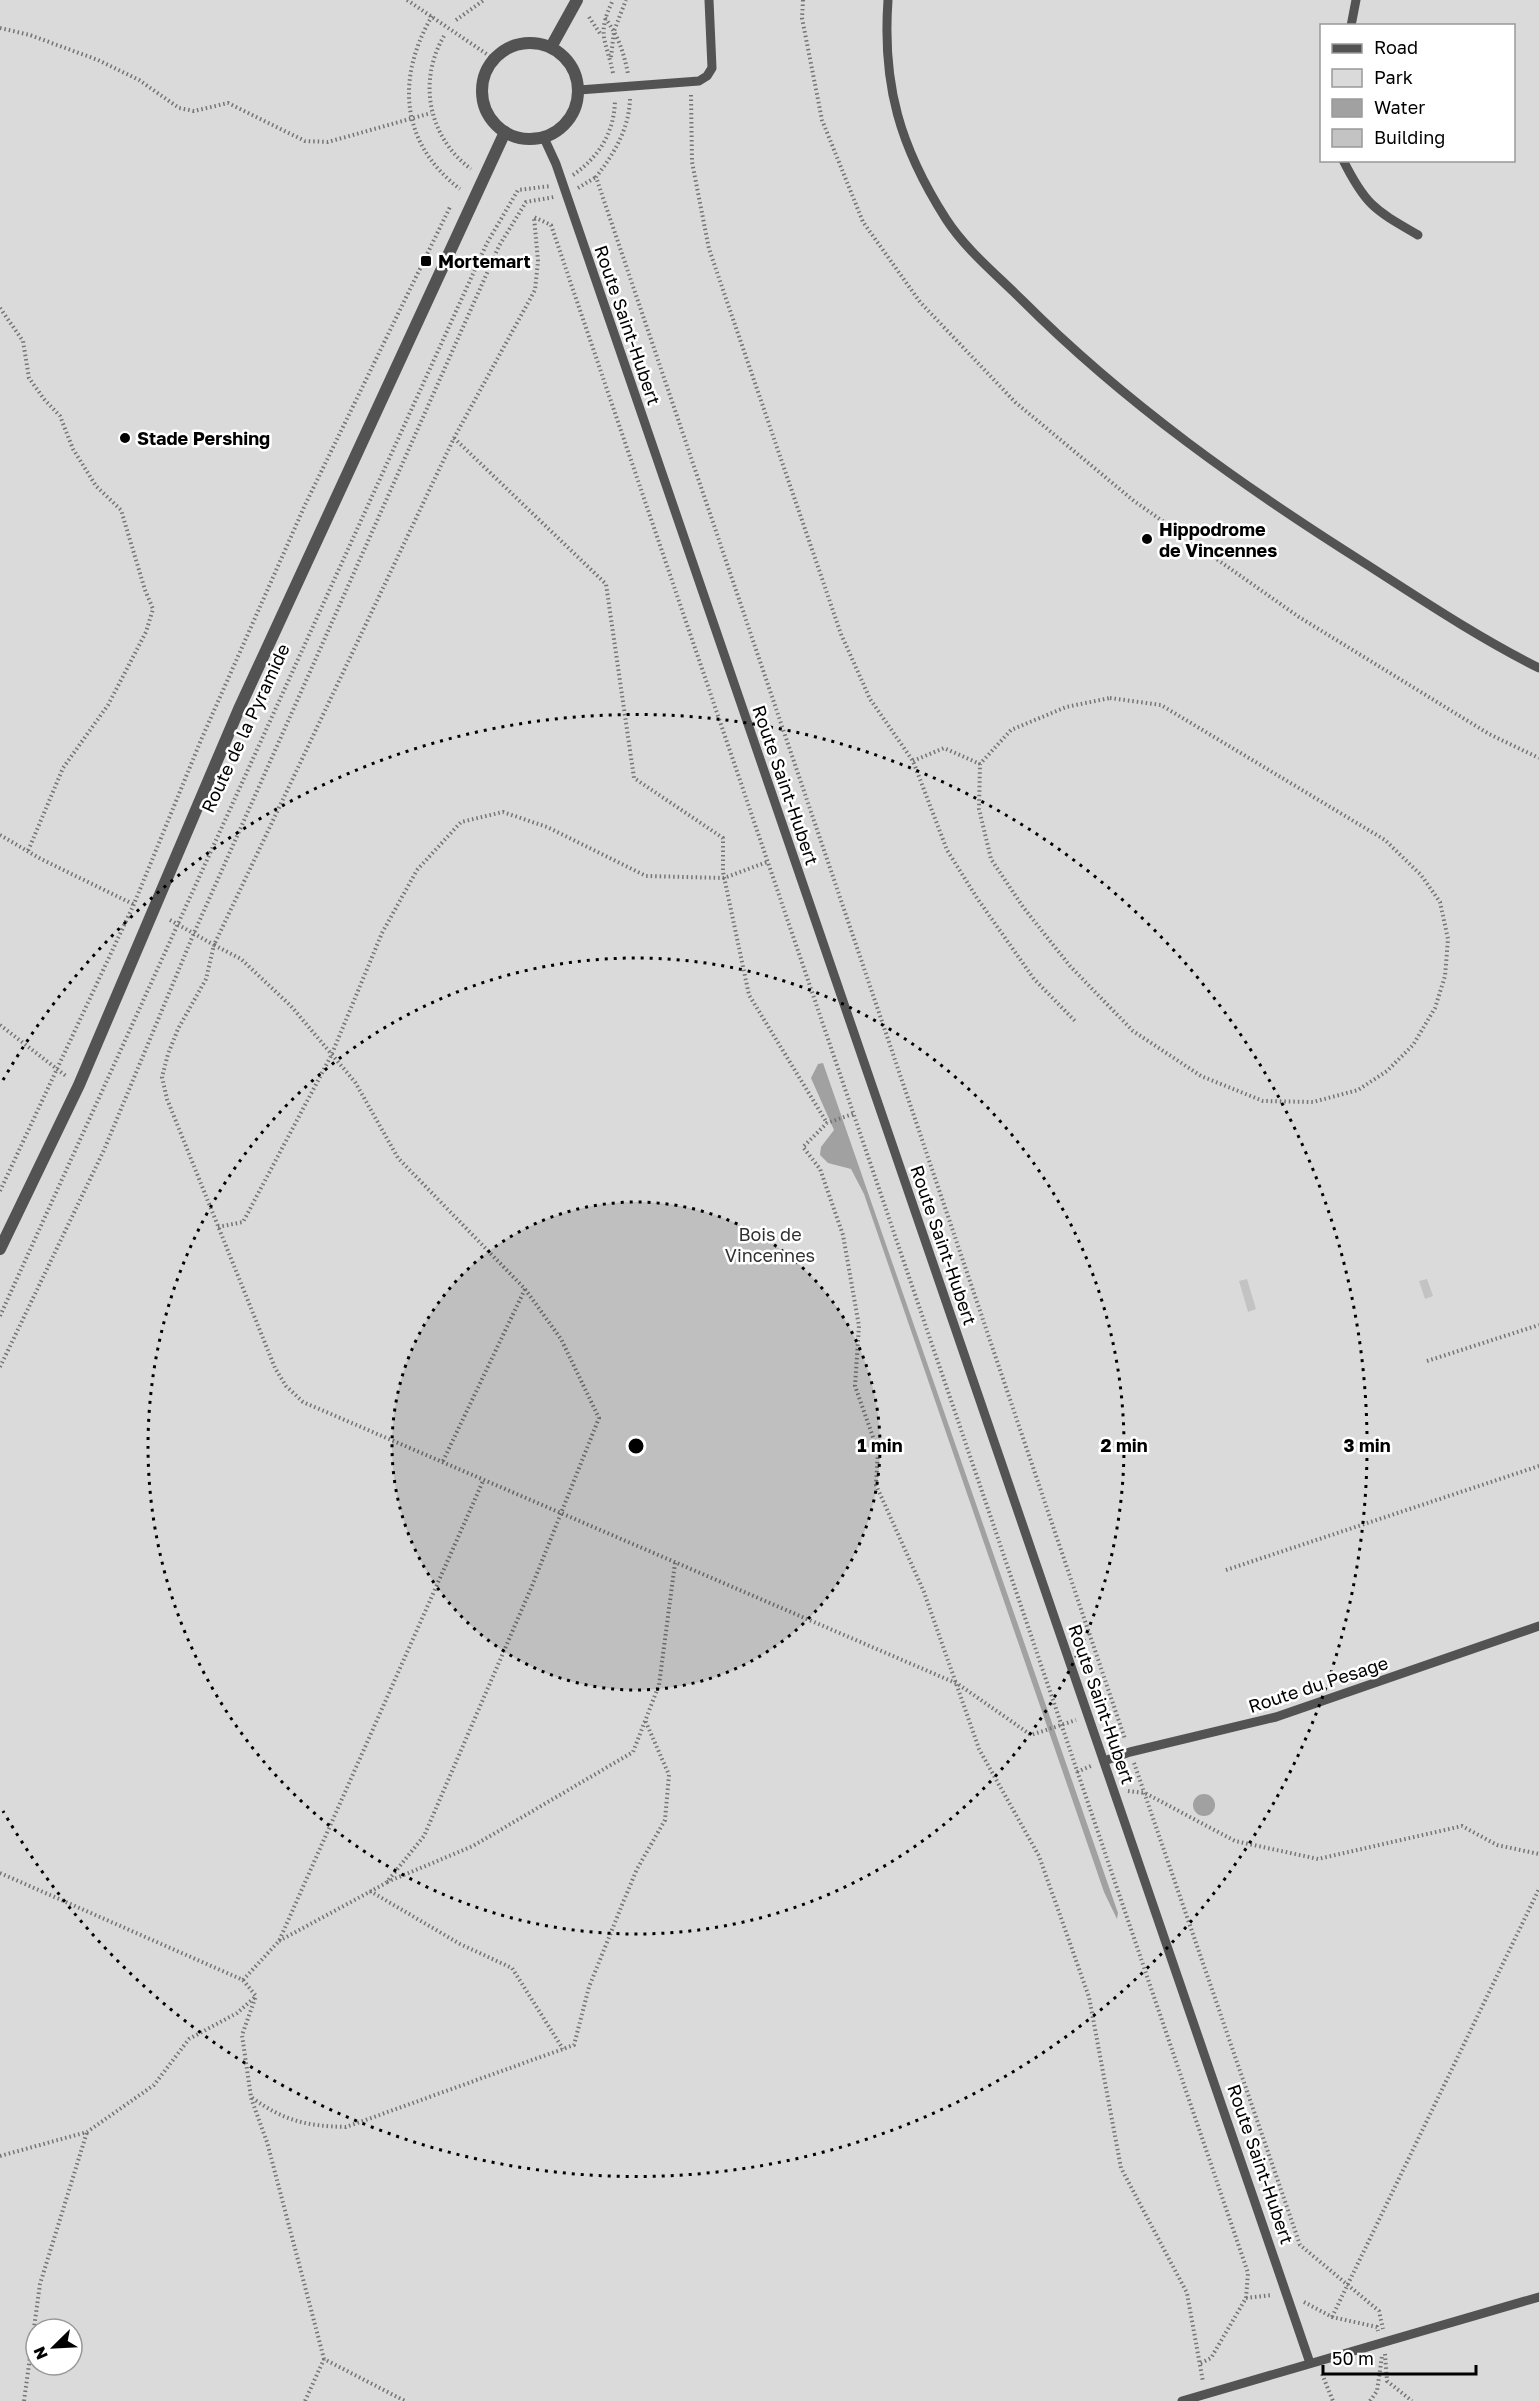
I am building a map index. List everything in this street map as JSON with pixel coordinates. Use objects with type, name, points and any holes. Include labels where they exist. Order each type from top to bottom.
[{"type":"street","points":[[550,47],[577,0]]},
{"type":"street","points":[[536,42],[550,47],[567,59],[575,72],[579,90],[577,105],[570,118],[560,129],[544,138],[525,139],[505,132],[487,114],[482,95],[484,78],[494,59],[506,49],[521,43],[536,42]]},
{"type":"street","name":"Route de la Pyramide","points":[[0,1250],[79,1085],[239,709],[505,132]]},
{"type":"lane","points":[[579,90],[691,82],[707,76],[712,68],[709,0]]},
{"type":"lane","points":[[888,0],[888,67],[898,123],[918,170],[947,220],[970,249],[1058,336],[1141,408],[1253,491],[1416,596],[1539,668]]},
{"type":"lane","points":[[1351,24],[1356,0]]},
{"type":"lane","name":"Route Saint-Hubert","points":[[544,138],[1288,2293],[1310,2363]]},
{"type":"lane","points":[[1344,162],[1357,188],[1375,210],[1418,235]]},
{"type":"lane","name":"Route du Pesage","points":[[1104,1761],[1130,1752],[1276,1717],[1539,1626]]},
{"type":"lane","points":[[1182,2401],[1539,2297]]},
{"type":"path","points":[[407,0],[494,59]]},
{"type":"path","points":[[456,20],[484,0]]},
{"type":"path","points":[[602,35],[604,18],[614,0]]},
{"type":"path","points":[[611,66],[614,30],[626,0]]},
{"type":"path","points":[[803,0],[802,18],[822,120],[863,222],[920,302],[1015,402],[1134,501],[1299,617],[1489,734],[1539,758]]},
{"type":"path","points":[[432,16],[422,34],[410,73],[407,94],[411,119],[432,163],[443,176],[460,189]]},
{"type":"path","points":[[589,17],[602,35],[614,78]]},
{"type":"path","points":[[604,18],[614,30],[625,56],[628,76]]},
{"type":"path","points":[[0,28],[30,35],[98,60],[139,80],[178,108],[194,111],[228,103],[305,141],[328,141],[431,113]]},
{"type":"path","points":[[444,36],[430,79],[431,113],[440,136],[453,155],[475,172]]},
{"type":"path","points":[[691,82],[692,162],[709,249],[841,634],[870,699],[913,761],[947,850],[977,898],[1034,979],[1076,1022]]},
{"type":"path","points":[[577,188],[596,177],[619,144],[629,115],[630,94]]},
{"type":"path","points":[[573,175],[590,163],[606,141],[615,112],[615,95]]},
{"type":"path","points":[[0,1191],[136,905],[201,740],[305,505],[469,167]]},
{"type":"path","points":[[596,177],[1130,1752],[1300,2245],[1379,2311],[1387,2381],[1412,2401]]},
{"type":"path","name":"Route de la Pyramide","points":[[0,1316],[132,1028],[176,923],[487,243],[518,190],[550,186]]},
{"type":"path","points":[[0,1367],[104,1150],[194,933],[499,246],[526,202],[555,196]]},
{"type":"path","points":[[1059,1725],[1031,1734],[958,1684],[303,1402],[286,1386],[259,1331],[167,1099],[162,1077],[178,1029],[206,979],[214,945],[454,438],[535,290],[538,261],[534,218],[551,225],[767,862],[850,1115],[1248,2273],[1246,2298],[1211,2358],[1199,2364]]},
{"type":"path","points":[[0,308],[23,340],[29,378],[60,416],[73,448],[96,486],[121,510],[145,591],[153,609],[146,632],[108,705],[63,768],[28,852]]},
{"type":"path","points":[[454,438],[606,584],[634,778],[723,838],[724,878],[749,996],[827,1123]]},
{"type":"path","points":[[1110,698],[1161,705],[1385,840],[1421,875],[1440,902],[1448,939],[1446,976],[1435,1008],[1413,1045],[1387,1071],[1358,1090],[1313,1102],[1263,1101],[1201,1076],[1132,1031],[1070,966],[1023,907],[991,859],[979,809],[980,764],[1011,730],[1066,707],[1110,698]]},
{"type":"path","points":[[913,761],[944,748],[980,764]]},
{"type":"path","points":[[218,1227],[243,1222],[331,1056],[387,924],[417,870],[461,822],[503,812],[547,827],[646,876],[724,878],[767,862]]},
{"type":"path","points":[[0,835],[28,852],[136,905]]},
{"type":"path","points":[[170,920],[241,958],[291,1006],[355,1082],[398,1158],[525,1289],[561,1339],[598,1418],[561,1514],[424,1836],[386,1883]]},
{"type":"path","points":[[0,1025],[57,1071],[79,1085]]},
{"type":"path","points":[[850,1115],[827,1123],[803,1147],[820,1169],[843,1235],[859,1326],[855,1386],[878,1451],[876,1485],[924,1592],[979,1749],[1040,1856],[1089,1997],[1121,2168],[1187,2293],[1205,2395]]},
{"type":"path","points":[[443,1462],[525,1289]]},
{"type":"path","points":[[1427,1361],[1539,1325]]},
{"type":"path","points":[[1226,1570],[1539,1466]]},
{"type":"path","points":[[279,1941],[483,1481]]},
{"type":"path","points":[[243,1980],[279,1941],[386,1883],[473,1846],[633,1752],[659,1684],[675,1563]]},
{"type":"path","points":[[251,2097],[273,2113],[309,2127],[346,2127],[574,2045],[589,1987],[622,1905],[637,1869],[665,1820],[669,1775],[645,1720]]},
{"type":"path","points":[[1113,1788],[1145,1793],[1235,1841],[1318,1859],[1462,1826],[1497,1845],[1539,1854]]},
{"type":"path","points":[[0,1873],[243,1980],[256,1996]]},
{"type":"path","points":[[1332,2317],[1539,1889]]},
{"type":"path","points":[[370,1891],[460,1944],[512,1968],[563,2049]]},
{"type":"path","points":[[256,1996],[242,2035],[251,2097],[267,2142],[324,2359],[306,2401]]},
{"type":"path","points":[[0,2156],[87,2132],[154,2085],[189,2040],[237,2013],[256,1996]]},
{"type":"path","points":[[24,2401],[40,2284],[87,2132]]},
{"type":"path","points":[[1246,2298],[1288,2293],[1332,2317],[1377,2327],[1382,2342],[1383,2363],[1377,2391],[1370,2401]]},
{"type":"path","points":[[324,2359],[405,2401]]},
{"type":"path","points":[[1310,2363],[1321,2372],[1333,2401]]},
{"type":"green space","name":"Bois de Vincennes","points":[[0,0],[1539,0],[1539,2401],[0,2401]]},
{"type":"water","points":[[823,1063],[1118,1913],[1117,1919],[1104,1892],[864,1194],[851,1169],[828,1163],[820,1155],[821,1147],[834,1130],[811,1078],[818,1064]]},
{"type":"water","points":[[1200,1794],[1208,1794],[1215,1801],[1215,1809],[1208,1816],[1200,1816],[1193,1809],[1193,1801]]},
{"type":"building","points":[[1247,1279],[1256,1309],[1248,1312],[1239,1281]]},
{"type":"building","points":[[1427,1279],[1433,1296],[1425,1299],[1419,1281]]},
{"type":"place","name":"Mortemart","points":[[426,261]]},
{"type":"place","name":"Stade Pershing","points":[[125,438]]},
{"type":"place","name":"Hippodrome de Vincennes","points":[[1147,539]]}]
